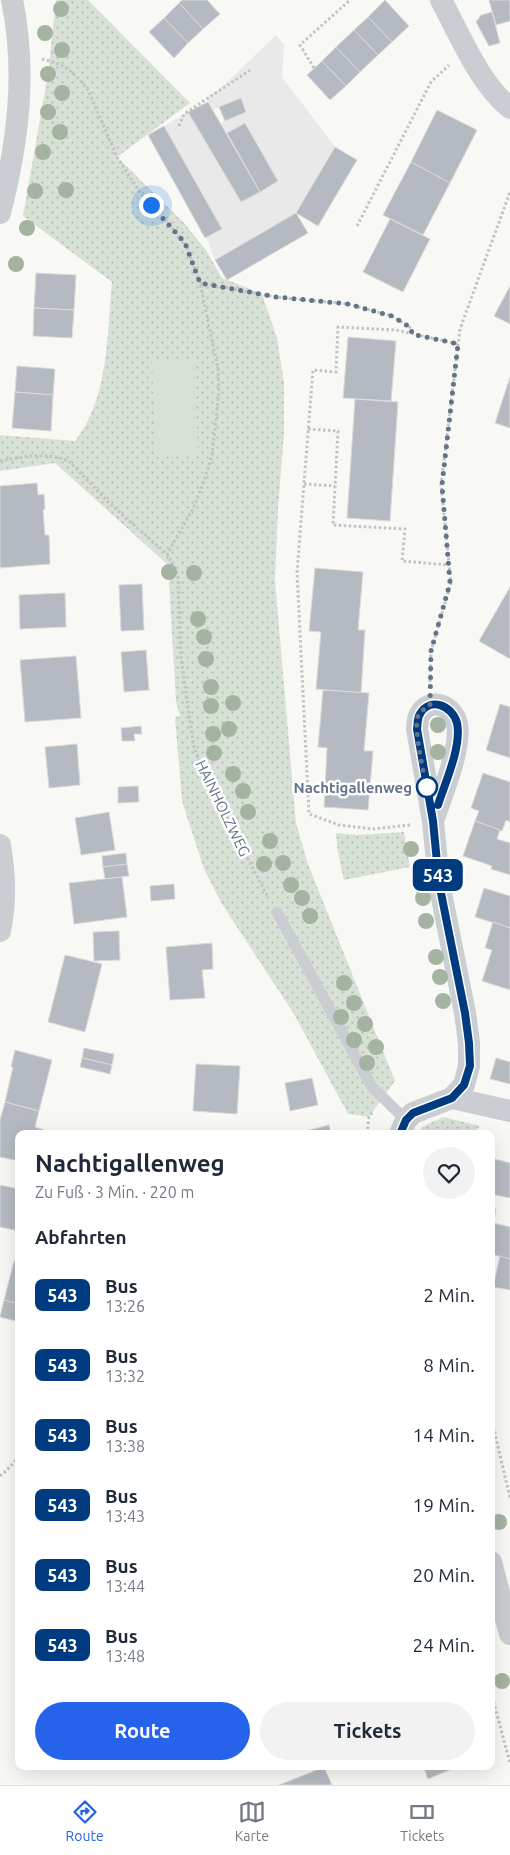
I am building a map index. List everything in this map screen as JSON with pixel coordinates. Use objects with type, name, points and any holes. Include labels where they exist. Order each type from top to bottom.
[{"type":"street","points":[[0,213],[18,126],[20,57],[12,0]]},
{"type":"street","points":[[441,0],[481,74],[502,101],[510,108]]},
{"type":"street","points":[[403,1127],[413,1113],[452,1098],[464,1085],[470,1066],[465,1013],[439,883],[433,821],[417,729],[418,716],[422,710],[430,706],[444,706],[452,713],[458,735],[453,758],[433,821]]},
{"type":"street","points":[[0,845],[5,895],[0,932]]},
{"type":"street","points":[[452,1098],[510,1111]]},
{"type":"street","points":[[495,1577],[510,1634]]},
{"type":"lane","points":[[276,912],[372,1087],[403,1127]]},
{"type":"path","points":[[314,68],[300,46],[350,0]]},
{"type":"path","points":[[358,226],[431,82],[468,49]]},
{"type":"path","points":[[20,57],[38,58],[54,62],[68,69],[88,90],[121,164],[140,194],[185,243],[200,283],[218,369],[218,391],[212,456],[204,484],[193,509],[167,554]]},
{"type":"path","points":[[179,126],[184,114],[252,69]]},
{"type":"path","points":[[430,706],[431,651],[450,583],[442,485],[460,329],[510,192]]},
{"type":"path","points":[[200,283],[276,297],[348,304],[392,316],[411,328],[412,334]]},
{"type":"path","points":[[433,821],[408,826],[373,829],[339,825],[309,814],[297,572],[312,370],[336,372],[338,328],[396,330],[458,344]]},
{"type":"path","points":[[308,429],[338,431],[333,525],[405,529],[402,561],[449,565]]},
{"type":"path","name":"HAINHOLZWEG","points":[[0,461],[40,456],[62,458],[70,462],[109,503],[167,554],[178,576],[181,658],[194,748],[216,798],[276,912]]},
{"type":"path","points":[[304,484],[335,486]]},
{"type":"path","points":[[495,1434],[510,1498]]},
{"type":"path","points":[[0,1476],[15,1461]]},
{"type":"path","points":[[495,1707],[510,1763]]},
{"type":"shaded area","points":[[56,0],[88,0],[190,103],[117,157],[185,224],[206,250],[222,278],[262,294],[277,338],[284,383],[284,433],[275,581],[296,823],[308,864],[395,1081],[369,1117],[348,1114],[294,1014],[222,904],[204,869],[182,801],[175,717],[180,716],[176,702],[168,565],[55,463],[0,471],[0,435],[75,441],[86,424],[94,406],[100,386],[107,344],[112,282],[23,216],[48,74]]},
{"type":"shaded area","points":[[276,35],[284,45],[282,77],[335,147],[296,213],[215,260],[164,126],[188,112],[241,202],[278,181],[245,123],[227,133],[221,123],[246,112],[241,98],[213,110],[206,98],[223,86]]},
{"type":"shaded area","points":[[194,360],[198,455],[156,457],[152,362]]},
{"type":"shaded area","points":[[404,832],[410,867],[344,880],[336,833],[356,835]]},
{"type":"shaded area","points":[[443,1117],[480,1126],[476,1130],[420,1130],[422,1127]]},
{"type":"building","points":[[182,0],[207,0],[220,14],[203,29],[179,3]]},
{"type":"building","points":[[385,0],[409,26],[392,42],[368,17]]},
{"type":"building","points":[[489,0],[510,0],[510,21],[496,25]]},
{"type":"building","points":[[179,3],[203,29],[188,43],[164,18]]},
{"type":"building","points":[[492,12],[500,43],[489,46],[476,22],[481,15]]},
{"type":"building","points":[[368,17],[392,42],[378,55],[354,30]]},
{"type":"building","points":[[164,18],[188,43],[174,58],[149,32]]},
{"type":"building","points":[[354,30],[378,55],[360,72],[336,47]]},
{"type":"building","points":[[336,47],[360,72],[346,86],[322,61]]},
{"type":"building","points":[[322,61],[346,86],[330,100],[307,75]]},
{"type":"building","points":[[241,98],[246,112],[225,121],[219,107]]},
{"type":"building","points":[[208,102],[260,192],[241,202],[188,112]]},
{"type":"building","points":[[437,110],[477,130],[450,183],[411,162]]},
{"type":"building","points":[[245,123],[278,181],[260,192],[227,133]]},
{"type":"building","points":[[164,126],[222,229],[205,238],[148,135]]},
{"type":"building","points":[[335,147],[357,160],[318,226],[296,213]]},
{"type":"building","points":[[411,162],[450,183],[423,235],[383,215]]},
{"type":"building","points":[[296,213],[308,233],[227,280],[215,260]]},
{"type":"building","points":[[390,219],[430,239],[403,292],[363,272]]},
{"type":"building","points":[[36,273],[76,275],[74,310],[34,308]]},
{"type":"building","points":[[510,286],[510,324],[494,316]]},
{"type":"building","points":[[34,308],[74,310],[72,338],[33,336]]},
{"type":"building","points":[[348,337],[396,341],[391,401],[343,398]]},
{"type":"building","points":[[17,366],[55,369],[53,395],[15,392]]},
{"type":"building","points":[[510,377],[510,428],[495,423]]},
{"type":"building","points":[[15,392],[53,395],[51,431],[12,428]]},
{"type":"building","points":[[355,399],[398,402],[390,521],[347,518]]},
{"type":"building","points":[[37,483],[38,495],[44,494],[45,535],[49,535],[50,564],[0,568],[0,486]]},
{"type":"building","points":[[315,568],[363,572],[358,630],[365,630],[361,693],[316,689],[321,632],[309,631]]},
{"type":"building","points":[[142,584],[144,630],[121,631],[119,585]]},
{"type":"building","points":[[510,587],[510,659],[479,641]]},
{"type":"building","points":[[65,593],[66,627],[20,629],[19,595]]},
{"type":"building","points":[[146,650],[149,690],[124,692],[121,652]]},
{"type":"building","points":[[76,656],[81,718],[25,722],[20,660]]},
{"type":"building","points":[[323,690],[369,693],[364,751],[373,751],[368,810],[324,807],[327,748],[318,747]]},
{"type":"building","points":[[500,704],[510,707],[510,758],[486,750]]},
{"type":"building","points":[[141,726],[142,734],[134,734],[135,741],[122,741],[121,728]]},
{"type":"building","points":[[77,744],[80,785],[49,788],[45,747]]},
{"type":"building","points":[[483,773],[510,782],[510,822],[506,820],[502,831],[475,821],[479,811],[471,808]]},
{"type":"building","points":[[138,786],[139,802],[118,803],[118,787]]},
{"type":"building","points":[[109,812],[115,850],[81,855],[75,818]]},
{"type":"building","points":[[475,821],[500,830],[497,839],[510,843],[510,875],[491,869],[492,866],[463,856]]},
{"type":"building","points":[[126,853],[127,864],[103,867],[102,856]]},
{"type":"building","points":[[127,864],[129,876],[105,879],[103,867]]},
{"type":"building","points":[[122,877],[127,917],[74,924],[69,883]]},
{"type":"building","points":[[174,884],[175,899],[151,901],[150,886]]},
{"type":"building","points":[[484,888],[510,896],[510,928],[475,917]]},
{"type":"building","points":[[493,922],[510,928],[510,990],[482,981],[492,950],[485,948]]},
{"type":"building","points":[[119,931],[120,960],[94,961],[93,932]]},
{"type":"building","points":[[212,943],[213,969],[202,970],[205,998],[170,1000],[166,947]]},
{"type":"building","points":[[65,955],[102,964],[85,1032],[48,1022]]},
{"type":"building","points":[[84,1048],[114,1054],[112,1065],[82,1058]]},
{"type":"building","points":[[15,1050],[52,1060],[39,1111],[5,1102]]},
{"type":"building","points":[[82,1058],[112,1065],[110,1074],[80,1067]]},
{"type":"building","points":[[496,1058],[510,1062],[510,1084],[490,1079]]},
{"type":"building","points":[[196,1064],[240,1066],[237,1114],[193,1111]]},
{"type":"building","points":[[312,1078],[318,1105],[290,1111],[285,1083]]},
{"type":"building","points":[[5,1102],[39,1111],[35,1127],[45,1130],[15,1130],[15,1160],[0,1157],[0,1120]]},
{"type":"building","points":[[329,1125],[330,1130],[309,1130]]},
{"type":"building","points":[[495,1159],[510,1163],[510,1198],[495,1195]]},
{"type":"building","points":[[0,1185],[15,1188],[15,1230],[0,1227]]},
{"type":"building","points":[[495,1223],[510,1227],[510,1259],[495,1255]]},
{"type":"building","points":[[500,1256],[510,1259],[510,1290],[495,1287]]},
{"type":"building","points":[[14,1261],[15,1303],[4,1300]]},
{"type":"building","points":[[4,1300],[15,1303],[15,1321],[0,1317]]},
{"type":"building","points":[[316,1770],[325,1770],[332,1785],[279,1785]]},
{"type":"building","points":[[425,1770],[449,1770],[428,1779]]},
{"type":"bus line","name":"543","points":[[400,1130],[413,1113],[452,1098],[464,1085],[470,1066],[465,1013],[439,883],[433,821],[417,729],[418,716],[422,710],[438,705],[444,706],[452,713],[458,735],[453,758],[438,805]]},
{"type":"place","name":"Nachtigallenweg","points":[[427,787]]},
{"type":"route","points":[[151,205],[185,243],[200,283],[276,297],[348,304],[392,316],[411,328],[412,334],[458,344],[442,485],[450,583],[431,651],[430,706],[422,710],[418,716],[417,729],[428,795],[427,787]]}]
